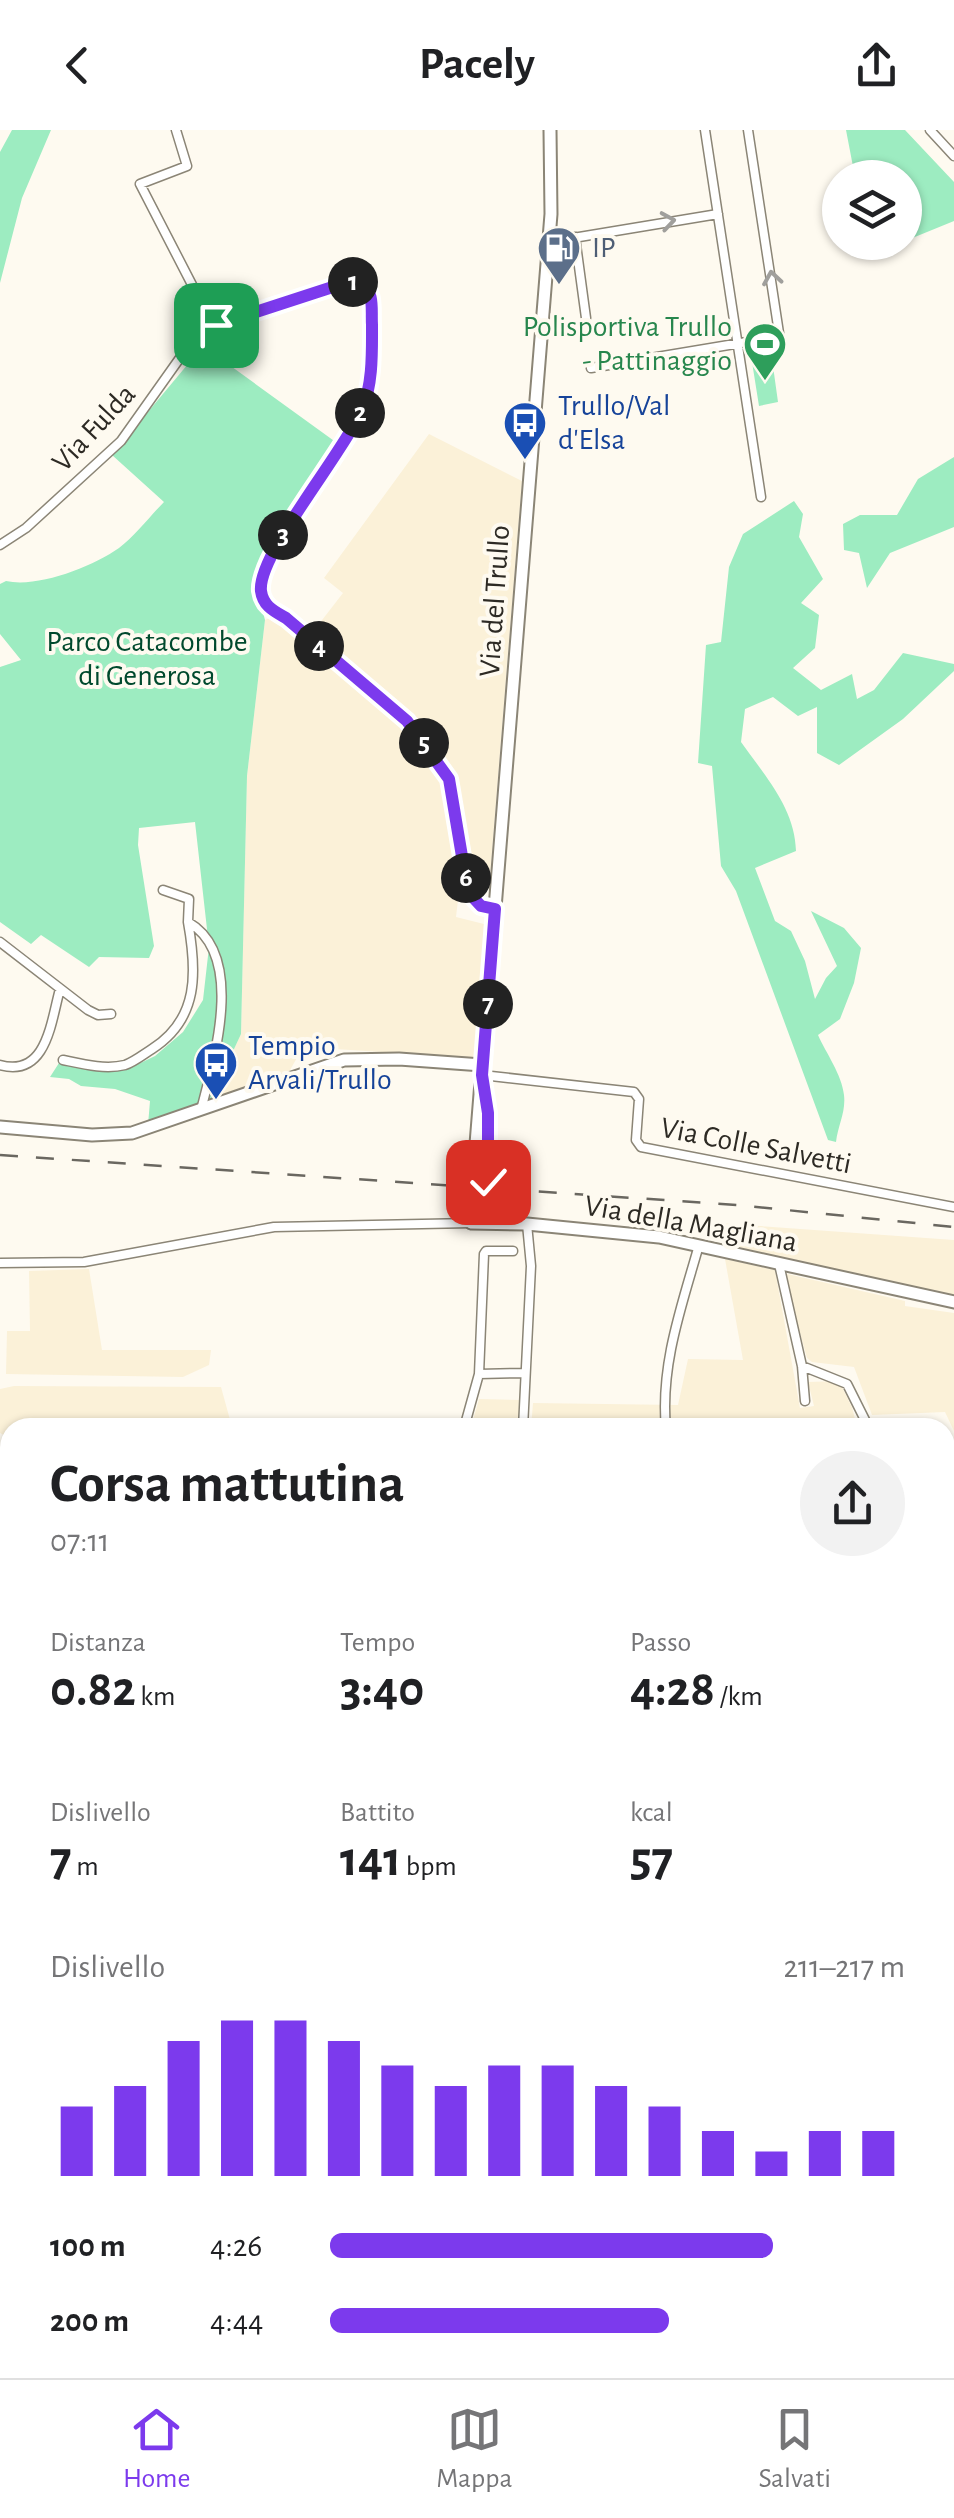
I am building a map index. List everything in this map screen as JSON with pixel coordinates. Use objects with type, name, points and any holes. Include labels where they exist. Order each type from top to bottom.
[{"type":"main road","name":"Via del Trullo","points":[[473,1181],[549,242],[550,130]]},
{"type":"main road","points":[[0,1127],[125,1134],[344,1060],[399,1059],[482,1070]]},
{"type":"main road","name":"Via del Trullo","points":[[482,1070],[488,1113],[488,1182]]},
{"type":"main road","points":[[472,1222],[473,1202]]},
{"type":"main road","points":[[488,1203],[488,1223]]},
{"type":"main road","name":"Via della Magliana","points":[[472,1222],[636,1234],[698,1244],[954,1302]]},
{"type":"street","points":[[176,130],[187,166],[140,184],[204,308],[200,336]]},
{"type":"street","points":[[705,130],[761,497]]},
{"type":"street","points":[[591,368],[774,337],[780,329],[748,130]]},
{"type":"street","points":[[930,130],[954,156]]},
{"type":"street","points":[[549,242],[718,214]]},
{"type":"street","points":[[575,236],[586,318]]},
{"type":"street","name":"Via Fulda","points":[[0,544],[26,528],[120,440],[186,348],[200,336],[231,318],[348,282],[361,282],[371,296],[372,346],[362,408],[348,436],[268,558],[262,595],[268,608],[286,618],[412,726],[449,779],[468,892],[481,906],[495,909]]},
{"type":"street","points":[[62,1060],[93,1066],[126,1064],[177,1030],[187,1012],[193,980],[189,899],[163,890]]},
{"type":"street","points":[[188,922],[206,934],[214,952],[223,1016],[202,1110]]},
{"type":"street","points":[[0,942],[93,1013],[111,1014]]},
{"type":"street","points":[[0,1065],[20,1067],[37,1057],[47,1040],[60,989]]},
{"type":"street","name":"Via Colle Salvetti","points":[[482,1070],[634,1092],[639,1099],[636,1140],[641,1147],[954,1207]]},
{"type":"street","name":"Via della Magliana","points":[[0,1263],[84,1262],[274,1227],[472,1222]]},
{"type":"street","points":[[523,1418],[531,1266],[527,1224]]},
{"type":"street","points":[[665,1418],[664,1397],[673,1335],[698,1244]]},
{"type":"street","points":[[467,1418],[479,1374],[484,1254],[490,1250],[513,1251]]},
{"type":"street","points":[[779,1264],[802,1366],[805,1401]]},
{"type":"street","points":[[802,1366],[847,1384],[864,1418]]},
{"type":"street","points":[[479,1374],[525,1373]]},
{"type":"shaded area","points":[[429,434],[522,481],[489,888],[485,892],[472,891],[451,777],[414,723],[312,633],[343,593],[324,578]]},
{"type":"shaded area","points":[[274,616],[407,731],[444,785],[462,866],[456,917],[488,925],[476,1058],[303,1047],[289,1072],[210,1101],[241,1034],[247,776],[265,620]]},
{"type":"shaded area","points":[[718,1223],[954,1240],[954,1294],[938,1294],[722,1243]]},
{"type":"shaded area","points":[[725,1259],[775,1270],[800,1408],[814,1406],[808,1382],[839,1381],[855,1418],[532,1418],[533,1403],[678,1405],[688,1359],[743,1360]]},
{"type":"shaded area","points":[[89,1269],[102,1350],[211,1350],[209,1365],[183,1377],[6,1374],[7,1331],[30,1331],[29,1271]]},
{"type":"shaded area","points":[[783,1273],[905,1301],[905,1306],[954,1313],[954,1418],[948,1418],[945,1412],[872,1415],[854,1367],[807,1358]]},
{"type":"shaded area","points":[[221,1387],[230,1418],[0,1418],[0,1389]]},
{"type":"shaded area","points":[[479,1399],[520,1400],[519,1418],[474,1418]]},
{"type":"green space","points":[[12,130],[51,130],[22,198],[0,283],[0,152]]},
{"type":"green space","points":[[846,130],[905,130],[954,182],[954,221],[922,234],[922,160],[852,160]]},
{"type":"green space","name":"Parco Catacombe di Generosa","points":[[203,346],[337,443],[266,546],[257,572],[256,586],[265,620],[247,776],[241,1034],[210,1101],[148,1125],[150,1101],[115,1089],[81,1086],[69,1079],[50,1077],[59,1063],[103,1071],[126,1070],[155,1056],[183,1032],[203,1000],[209,947],[195,822],[139,828],[138,845],[154,946],[149,958],[99,957],[89,967],[41,935],[31,944],[0,922],[0,667],[21,660],[0,634],[0,584],[49,579],[108,555],[164,502],[112,455]]},
{"type":"green space","name":"Polisportiva Trullo - Pattinaggio","points":[[772,359],[778,402],[759,406],[752,362]]},
{"type":"green space","points":[[954,457],[954,527],[890,553],[867,588],[859,553],[844,550],[843,524],[860,515],[897,515],[918,479]]},
{"type":"green space","points":[[794,501],[803,514],[799,537],[823,579],[801,603],[819,615],[815,648],[793,668],[821,690],[852,674],[857,699],[874,690],[903,653],[954,664],[954,671],[903,719],[839,765],[817,753],[817,707],[798,716],[773,697],[745,709],[741,742],[784,807],[796,851],[755,868],[775,921],[791,931],[805,961],[815,999],[837,966],[811,911],[844,928],[861,948],[854,983],[840,1019],[818,1035],[843,1087],[844,1107],[836,1142],[828,1140],[736,891],[721,866],[712,766],[698,763],[706,645],[721,642],[729,567],[743,534]]},
{"type":"railway","points":[[0,1155],[737,1205],[954,1227]]},
{"type":"place","name":"IP","points":[[559,286]]},
{"type":"place","name":"Polisportiva Trullo - Pattinaggio","points":[[765,382]]},
{"type":"place","name":"Trullo/Val d'Elsa","points":[[525,461]]},
{"type":"place","name":"Tempio Arvali/Trullo","points":[[216,1101]]},
{"type":"route","points":[[216,325],[348,282],[361,282],[371,296],[372,346],[362,408],[348,436],[268,558],[261,591],[268,608],[286,618],[407,721],[449,779],[468,892],[481,906],[495,909],[482,1075],[488,1113],[488,1182]]}]
